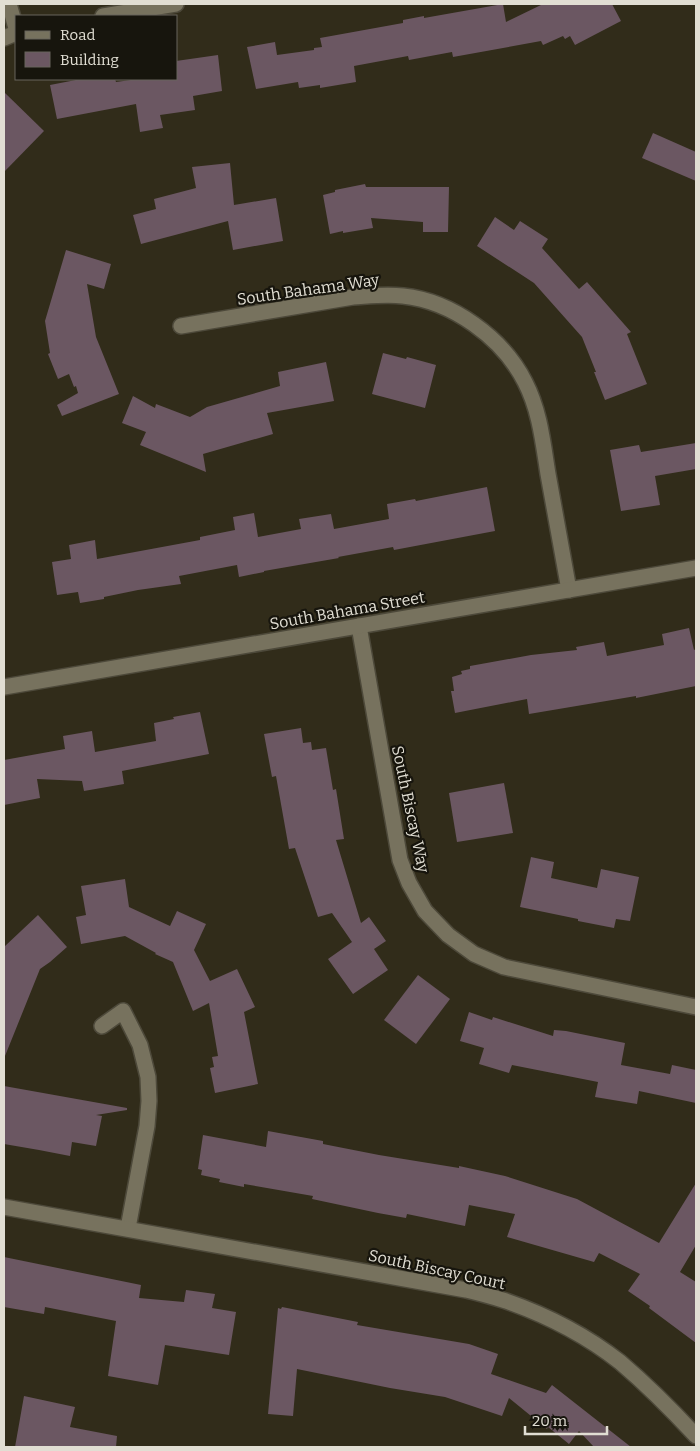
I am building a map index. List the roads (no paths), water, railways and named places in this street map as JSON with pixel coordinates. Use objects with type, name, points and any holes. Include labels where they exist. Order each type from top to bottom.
[{"type":"street","points":[[10,4],[15,24]]},
{"type":"street","points":[[109,15],[176,4]]},
{"type":"street","name":"South Bahama Way","points":[[181,326],[353,297],[379,295],[404,296],[438,305],[461,315],[488,335],[506,353],[525,382],[538,413],[569,590]]},
{"type":"street","name":"South Bahama Street","points":[[4,686],[696,568]]},
{"type":"street","name":"South Biscay Way","points":[[359,626],[400,860],[408,883],[426,911],[448,935],[474,954],[504,967],[696,1007]]},
{"type":"street","points":[[102,1026],[124,1012],[140,1045],[148,1077],[147,1126],[128,1228]]},
{"type":"street","name":"South Biscay Court","points":[[4,1207],[466,1290],[507,1301],[546,1318],[584,1338],[619,1362],[662,1399],[696,1436]]}]
